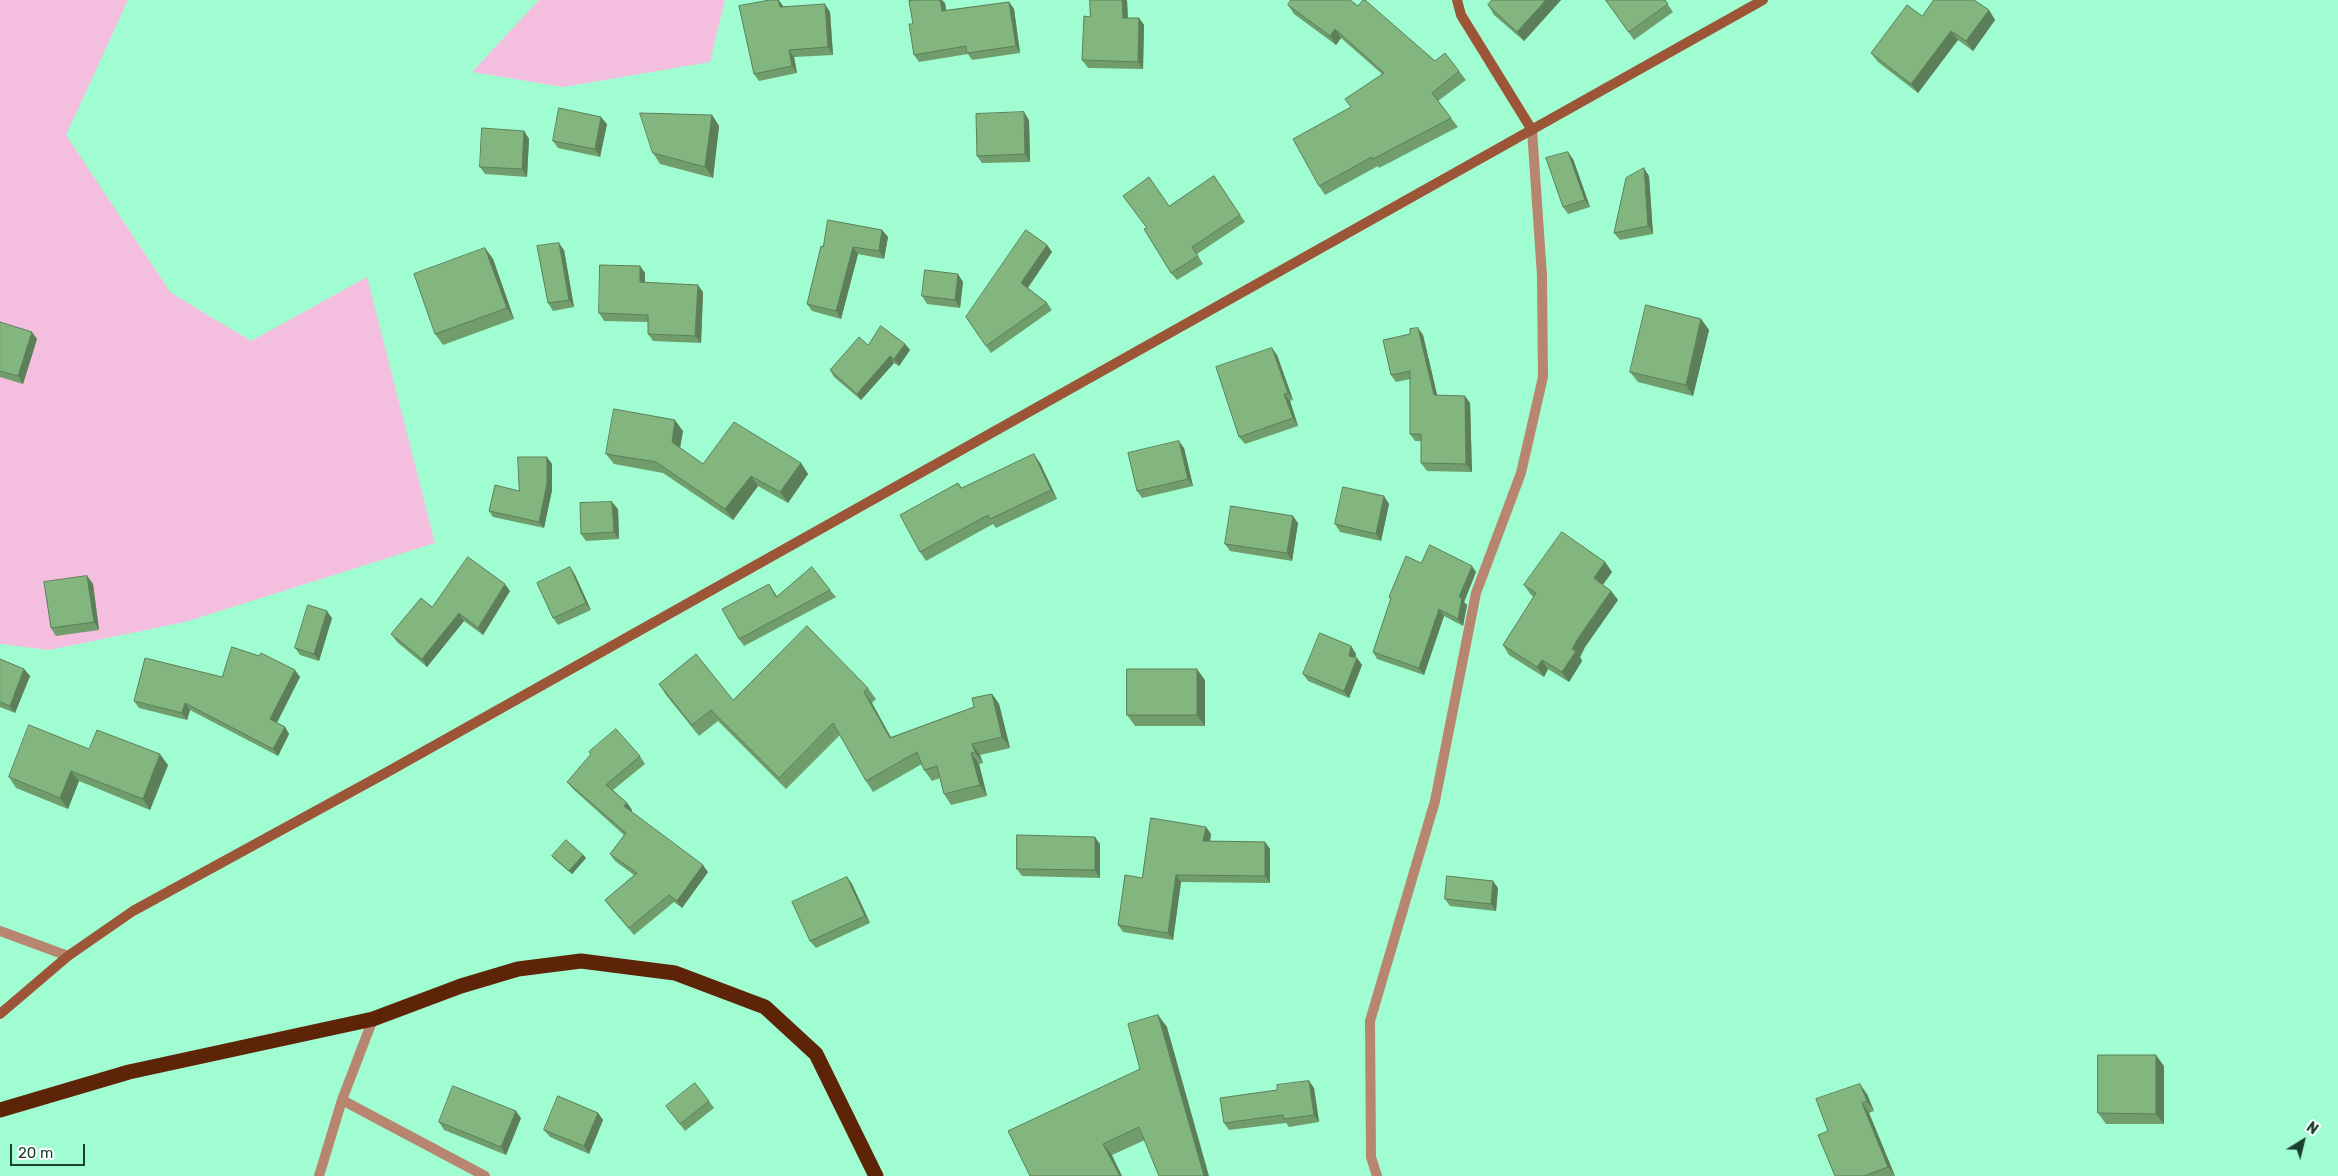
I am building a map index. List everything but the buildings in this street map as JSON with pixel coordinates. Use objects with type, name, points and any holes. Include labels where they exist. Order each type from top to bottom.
[{"type":"highway","points":[[0,1110],[129,1072],[373,1019],[461,986],[518,969],[581,961],[675,973],[765,1007],[816,1054],[876,1176]]},
{"type":"main road","points":[[1457,0],[1462,15],[1532,130]]},
{"type":"main road","points":[[0,1014],[68,956],[133,911],[391,770],[1763,0]]},
{"type":"street","points":[[1376,1176],[1371,1157],[1370,1021],[1435,801],[1476,593],[1521,473],[1543,377],[1542,276],[1532,130]]},
{"type":"street","points":[[0,931],[68,956]]},
{"type":"street","points":[[318,1176],[342,1100],[373,1019]]},
{"type":"street","points":[[342,1100],[485,1176]]},
{"type":"shaded area","points":[[0,0],[128,0],[66,135],[171,293],[251,341],[367,277],[435,543],[185,622],[49,650],[0,644]]},
{"type":"shaded area","points":[[539,0],[725,0],[710,62],[563,87],[472,72]]}]
